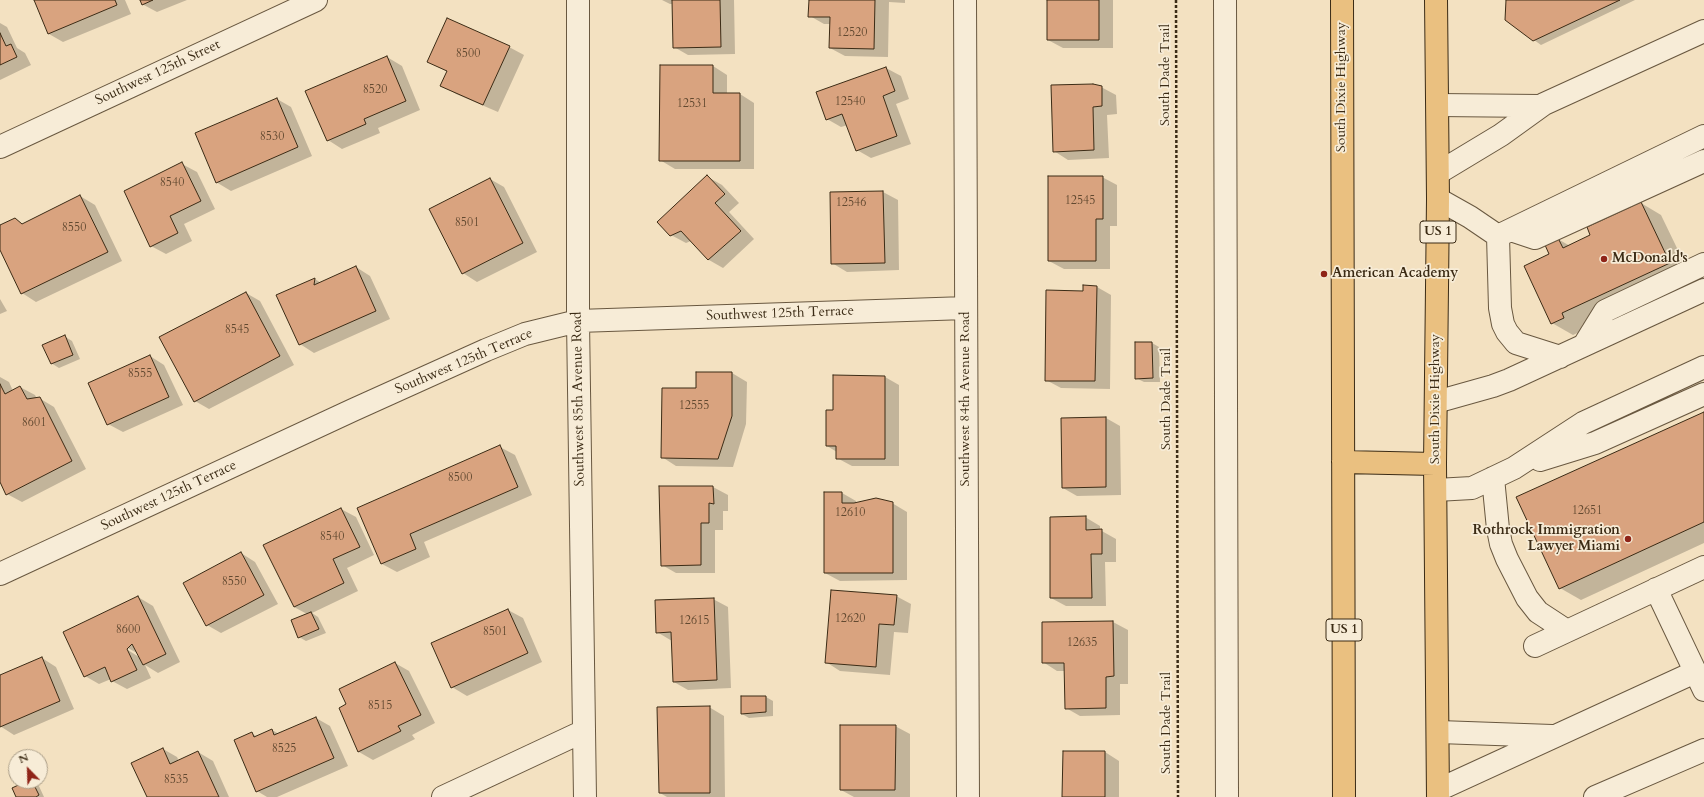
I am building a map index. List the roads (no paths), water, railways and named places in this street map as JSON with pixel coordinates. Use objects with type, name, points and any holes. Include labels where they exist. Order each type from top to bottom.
[{"type":"highway","name":"South Dixie Highway","points":[[1342,0],[1344,797]]},
{"type":"highway","name":"South Dixie Highway","points":[[1436,0],[1438,105],[1436,402],[1439,732],[1438,793]]},
{"type":"highway","points":[[1343,462],[1436,464]]},
{"type":"street","name":"Southwest 125th Street","points":[[0,147],[316,0]]},
{"type":"street","name":"Southwest 85th Avenue Road","points":[[578,0],[578,321],[585,797]]},
{"type":"street","name":"Southwest 84th Avenue Road","points":[[965,0],[968,797]]},
{"type":"street","points":[[1225,0],[1227,797]]},
{"type":"street","points":[[1438,173],[1501,135],[1540,106],[1704,30]]},
{"type":"street","points":[[1438,105],[1540,106]]},
{"type":"street","points":[[1504,233],[1704,136]]},
{"type":"street","points":[[1438,199],[1470,217],[1504,233],[1535,238],[1704,161]]},
{"type":"street","points":[[1504,233],[1500,308],[1503,324],[1507,332],[1516,343],[1560,356]]},
{"type":"street","points":[[1584,345],[1605,311],[1704,264]]},
{"type":"street","points":[[1436,402],[1493,386],[1704,290]]},
{"type":"street","name":"Southwest 125th Terrace","points":[[0,574],[353,410],[525,334],[578,321],[966,308]]},
{"type":"street","points":[[1436,490],[1472,488],[1494,478],[1514,468],[1583,423],[1704,367]]},
{"type":"street","points":[[1514,468],[1595,442],[1704,394]]},
{"type":"street","points":[[1494,478],[1498,529],[1501,544],[1507,559],[1525,594],[1538,612],[1567,631]]},
{"type":"street","points":[[1535,646],[1704,567]]},
{"type":"street","points":[[1438,793],[1558,736],[1700,681],[1656,589]]},
{"type":"street","points":[[443,797],[584,731]]},
{"type":"street","points":[[1439,732],[1558,736]]},
{"type":"street","points":[[1595,797],[1704,750]]},
{"type":"place","name":"McDonald's","points":[[1604,259]]},
{"type":"place","name":"American Academy","points":[[1324,274]]},
{"type":"place","name":"Rothrock Immigration Lawyer Miami","points":[[1628,539]]}]
